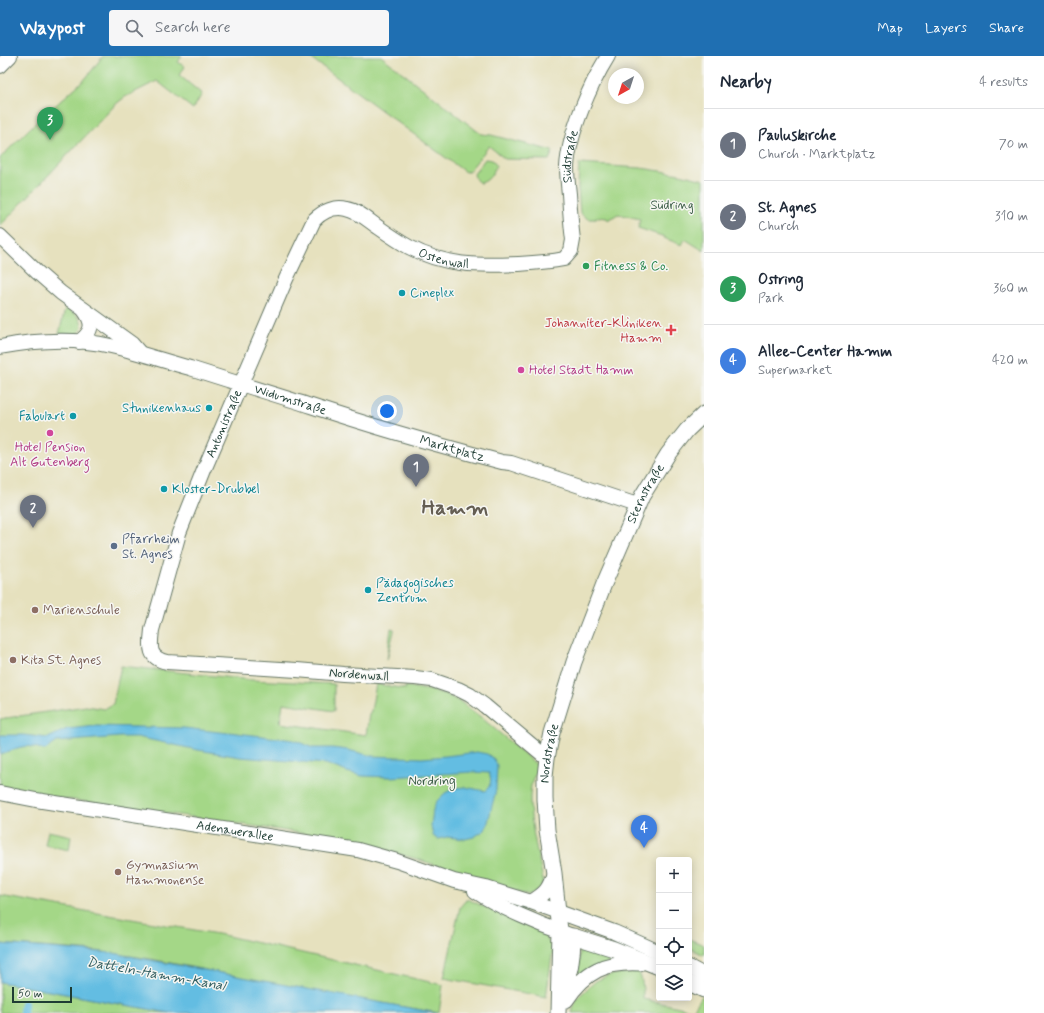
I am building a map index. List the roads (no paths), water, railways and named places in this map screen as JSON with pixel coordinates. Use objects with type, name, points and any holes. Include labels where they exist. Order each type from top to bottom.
[{"type":"main road","points":[[0,66],[10,56]]},
{"type":"main road","name":"Südstraße","points":[[569,254],[573,247],[573,240],[567,176],[568,158],[583,108],[606,60]]},
{"type":"main road","name":"Ostenwall","points":[[328,211],[342,208],[352,210],[409,247],[426,255],[467,265],[524,264],[557,261],[564,259],[569,254]]},
{"type":"main road","name":"Antonistraße","points":[[151,649],[150,645],[152,630],[179,533],[204,470],[240,384],[310,227],[319,216],[328,211]]},
{"type":"main road","name":"Widumstraße","points":[[0,236],[52,286],[132,344],[141,354]]},
{"type":"main road","points":[[79,342],[85,338],[90,329],[91,320],[84,310]]},
{"type":"main road","name":"Widumstraße","points":[[0,347],[50,341],[79,342],[109,346],[141,354],[240,384],[393,433]]},
{"type":"main road","name":"Sternstraße","points":[[604,584],[638,505],[664,458],[704,414]]},
{"type":"main road","name":"Marktplatz","points":[[393,433],[502,462],[511,463],[638,505]]},
{"type":"main road","name":"Nordstraße","points":[[561,1002],[566,933],[565,915],[554,873],[546,820],[545,776],[547,758],[556,717],[574,662],[604,584]]},
{"type":"main road","name":"Nordenwall","points":[[151,649],[157,658],[161,661],[167,662],[432,680],[470,695],[547,758]]},
{"type":"main road","name":"Adenauerallee","points":[[0,794],[358,850],[397,861],[466,885],[486,888],[531,902],[614,932],[656,951]]},
{"type":"main road","points":[[531,902],[544,894],[554,873]]},
{"type":"main road","name":"Adenauerallee","points":[[466,885],[482,896],[513,911],[566,933]]},
{"type":"main road","points":[[566,933],[614,949],[654,965]]},
{"type":"main road","points":[[561,1002],[584,978],[604,967],[621,962],[654,965]]},
{"type":"main road","points":[[692,969],[704,975]]},
{"type":"main road","points":[[692,984],[704,990]]},
{"type":"water","points":[[96,726],[184,728],[229,732],[294,740],[313,748],[348,750],[372,756],[422,758],[477,752],[487,754],[494,759],[497,765],[496,790],[485,830],[474,837],[465,839],[447,837],[438,839],[434,837],[431,826],[433,810],[436,802],[445,793],[455,788],[465,787],[485,791],[489,787],[490,783],[489,773],[473,772],[391,777],[362,776],[326,764],[240,757],[137,737],[57,742],[45,750],[27,746],[0,755],[0,735],[24,735],[48,738],[67,729]]},
{"type":"water","name":"Datteln-Hamm-Kanal","points":[[0,944],[113,953],[437,1013],[169,1013],[0,982]]},
{"type":"waterway","points":[[23,1013],[24,1004]]},
{"type":"place","name":"Ostring","points":[[50,140]]},
{"type":"place","name":"Fitness & Co.","points":[[586,266]]},
{"type":"place","name":"Cineplex","points":[[402,293]]},
{"type":"place","name":"Johanniter-Kliniken Hamm","points":[[671,330]]},
{"type":"place","name":"Hotel Stadt Hamm","points":[[521,370]]},
{"type":"place","name":"Stunikenhaus","points":[[209,408]]},
{"type":"place","name":"Fabulart","points":[[73,416]]},
{"type":"place","name":"Hotel Pension Alt Gutenberg","points":[[50,433]]},
{"type":"place","name":"Pauluskirche","points":[[416,487]]},
{"type":"place","name":"Kloster-Drubbel","points":[[164,489]]},
{"type":"place","name":"St. Agnes","points":[[33,528]]},
{"type":"place","name":"Pfarrheim St. Agnes","points":[[114,546]]},
{"type":"place","name":"Pädagogisches Zentrum","points":[[368,590]]},
{"type":"place","name":"Marienschule","points":[[35,610]]},
{"type":"place","name":"Kita St. Agnes","points":[[13,660]]},
{"type":"place","name":"Allee-Center Hamm","points":[[644,848]]},
{"type":"place","name":"Gymnasium Hammonense","points":[[118,872]]},
{"type":"district","name":"Hamm","points":[[455,508]]},
{"type":"park label","name":"Südring","points":[[672,205]]},
{"type":"park label","name":"Nordring","points":[[432,781]]}]
